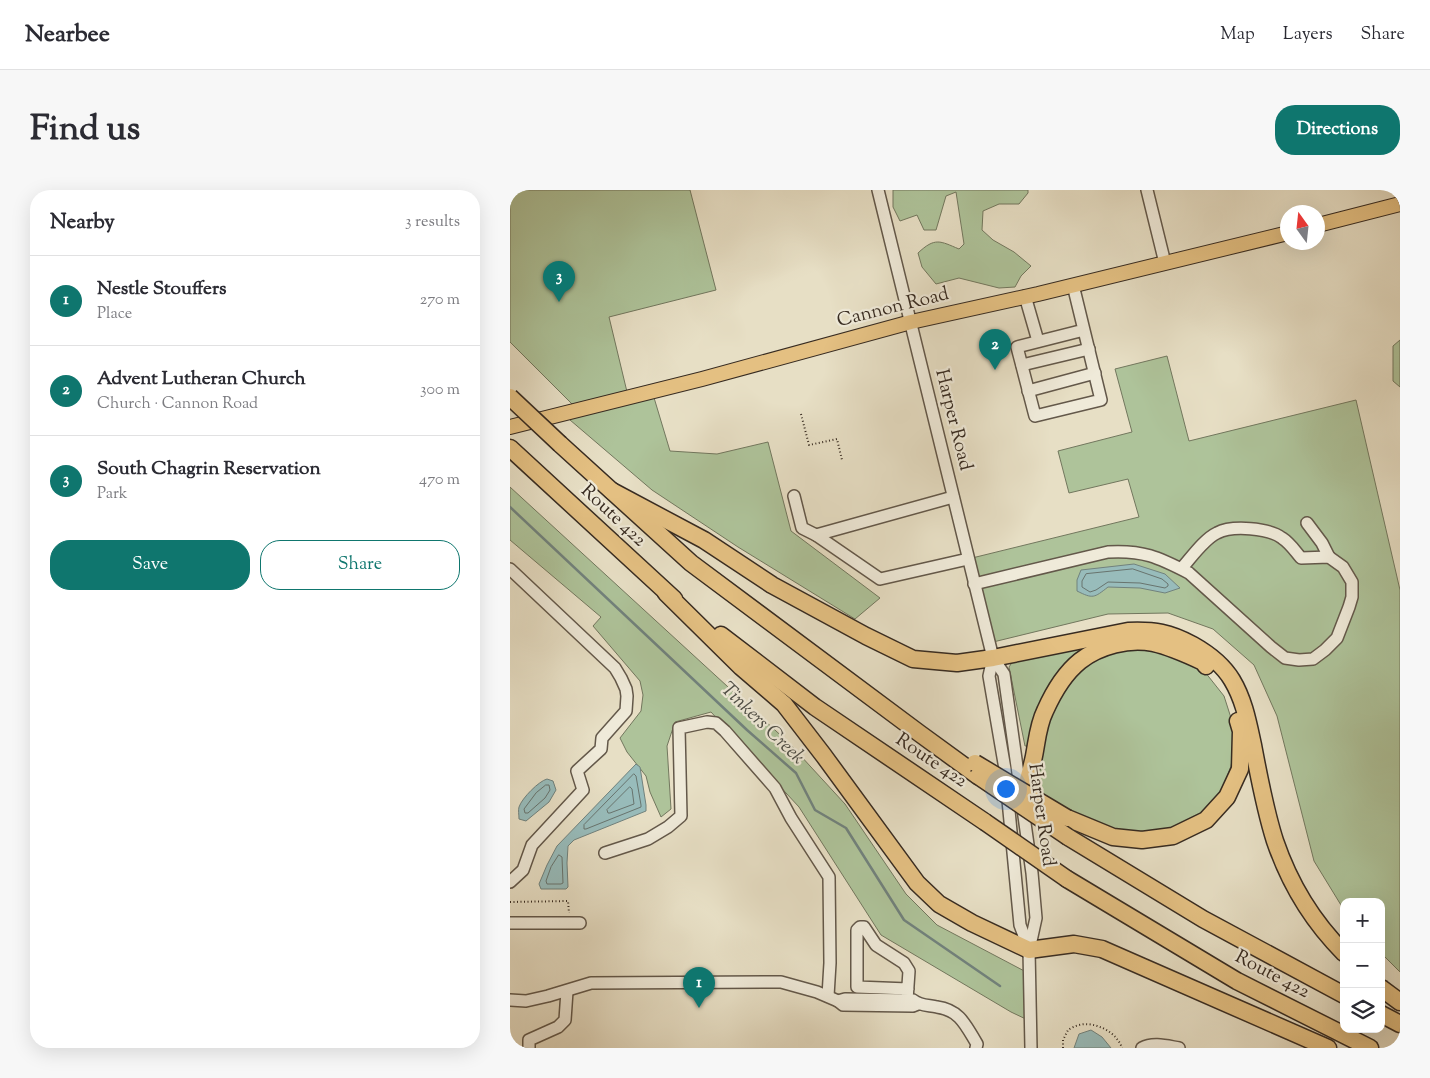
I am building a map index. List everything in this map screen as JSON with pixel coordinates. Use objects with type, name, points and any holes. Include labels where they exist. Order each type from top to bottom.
[{"type":"highway","name":"Route 422","points":[[510,397],[692,563],[919,733],[977,769],[1068,836],[1203,919],[1340,993]]},
{"type":"highway","name":"Route 422","points":[[514,452],[666,593],[815,707],[1067,878],[1237,981],[1370,1048]]},
{"type":"highway","points":[[612,491],[704,540],[772,585],[913,659],[956,663],[992,658],[1128,631],[1149,630],[1166,633],[1205,651],[1220,664],[1233,681],[1245,708],[1267,812],[1275,841],[1288,873],[1310,911],[1340,949]]},
{"type":"highway","points":[[666,593],[741,667],[784,704],[917,883],[939,904],[972,923],[1029,950],[1074,944],[1102,949],[1328,1048]]},
{"type":"highway","points":[[977,769],[1067,818],[1113,838],[1142,840],[1173,836],[1206,820],[1227,797],[1240,768],[1241,731],[1231,696],[1203,662],[1174,648],[1151,642],[1131,641],[1095,652],[1080,661],[1061,683],[1044,712],[1037,736],[1034,757],[1022,800]]},
{"type":"highway","points":[[1385,991],[1400,1002]]},
{"type":"highway","points":[[1385,1016],[1400,1024]]},
{"type":"main road","points":[[1325,223],[1400,204]]},
{"type":"main road","name":"Cannon Road","points":[[510,427],[911,322],[1280,235]]},
{"type":"street","name":"Harper Road","points":[[878,190],[992,658],[989,676],[1005,769],[1020,925],[1029,950]]},
{"type":"street","points":[[1147,190],[1165,263]]},
{"type":"street","points":[[1073,285],[1089,348],[1101,400],[1035,416],[1017,347],[1084,330]]},
{"type":"street","points":[[1026,296],[1038,341]]},
{"type":"street","points":[[1022,365],[1089,348]]},
{"type":"street","points":[[1028,391],[1095,374]]},
{"type":"street","points":[[794,496],[802,528],[816,535],[880,579],[968,560]]},
{"type":"street","points":[[816,535],[953,497]]},
{"type":"street","points":[[974,584],[1108,552],[1124,551],[1149,555],[1189,573],[1285,658],[1313,659],[1326,650],[1337,638],[1352,597],[1352,582],[1343,567],[1329,557],[1322,543],[1307,522]]},
{"type":"street","points":[[1181,569],[1202,545],[1217,533],[1239,528],[1268,532],[1280,536],[1286,540],[1301,558],[1329,557]]},
{"type":"street","points":[[510,569],[615,668],[621,678],[627,696],[626,711],[602,738],[600,749],[577,771],[583,790],[532,845],[523,870],[510,882]]},
{"type":"street","name":"Harper Road","points":[[992,658],[1004,674],[1032,872],[1036,918],[1029,950],[1031,1048]]},
{"type":"street","points":[[605,853],[648,839],[668,828],[681,816],[679,728],[707,722],[716,723],[775,788],[791,818],[829,877],[830,963],[833,999]]},
{"type":"street","points":[[510,923],[580,923]]},
{"type":"street","points":[[911,998],[909,971],[904,963],[876,945],[864,928],[860,927],[857,930],[857,987],[911,998],[942,1007],[961,1018],[977,1044],[976,1048]]},
{"type":"street","points":[[510,1000],[526,1001],[591,983],[781,982],[817,992],[833,999],[911,998]]},
{"type":"street","points":[[529,1048],[529,1040],[558,1027],[566,1020],[567,991]]},
{"type":"street","points":[[1142,1048],[1144,1046],[1159,1045],[1178,1048]]},
{"type":"path","points":[[801,414],[809,445],[837,440],[842,460]]},
{"type":"path","points":[[510,902],[568,901],[569,913]]},
{"type":"path","points":[[1063,1048],[1063,1040],[1068,1030],[1078,1025],[1087,1024],[1109,1030],[1121,1044],[1122,1048]]},
{"type":"green space","points":[[510,190],[690,190],[716,290],[609,317],[628,396],[652,391],[670,451],[717,454],[768,442],[791,531],[880,598],[855,619],[738,547],[652,490],[563,414],[577,409],[510,342]]},
{"type":"green space","points":[[893,190],[1028,190],[1028,193],[1019,204],[999,204],[983,211],[982,230],[993,240],[1014,252],[1031,266],[1021,276],[1015,287],[999,288],[959,278],[936,284],[922,267],[918,253],[929,244],[938,242],[959,249],[964,244],[956,192],[946,196],[936,230],[924,230],[917,215],[900,221],[893,207]]},
{"type":"green space","points":[[1400,340],[1400,387],[1393,381],[1393,346]]},
{"type":"green space","points":[[1167,356],[1189,441],[1356,400],[1400,590],[1400,972],[1385,957],[1385,898],[1340,898],[1340,903],[1314,861],[1277,716],[1254,665],[1213,629],[1168,613],[1108,614],[989,643],[968,559],[1139,517],[1128,479],[1069,493],[1058,451],[1132,432],[1115,369]]},
{"type":"green space","points":[[510,487],[788,742],[845,804],[906,894],[937,925],[1030,974],[1030,1021],[1011,1012],[881,935],[799,807],[711,712],[675,722],[667,746],[671,809],[661,817],[650,792],[646,776],[627,752],[620,738],[641,711],[643,695],[640,681],[593,626],[601,617],[510,540]]},
{"type":"green space","points":[[1092,646],[1071,659],[1051,682],[1037,710],[1030,746],[1025,746],[1009,667],[1013,661]]},
{"type":"green space","points":[[1161,647],[1201,667],[1224,696],[1232,721],[1235,744],[1231,766],[1217,797],[1200,814],[1163,832],[1121,832],[1060,808],[1038,794],[1038,761],[1049,712],[1082,664],[1111,650]]},
{"type":"water","points":[[1134,564],[1165,574],[1180,588],[1165,593],[1140,588],[1108,587],[1093,596],[1077,591],[1077,580],[1081,570]]},
{"type":"water","points":[[636,764],[640,767],[646,811],[574,840],[568,846],[568,887],[566,889],[541,889],[539,884],[557,846]]},
{"type":"water","points":[[547,779],[553,781],[556,790],[549,802],[526,821],[519,819],[521,803],[535,786]]},
{"type":"water","points":[[1091,1030],[1102,1037],[1111,1048],[1074,1048],[1079,1034]]},
{"type":"waterway","name":"Tinkers Creek","points":[[510,507],[747,730],[796,773],[815,810],[846,828],[904,920],[1000,986]]},
{"type":"place","name":"South Chagrin Reservation","points":[[559,302]]},
{"type":"place","name":"Advent Lutheran Church","points":[[995,370]]},
{"type":"place","name":"Nestle Stouffers","points":[[699,1008]]}]
